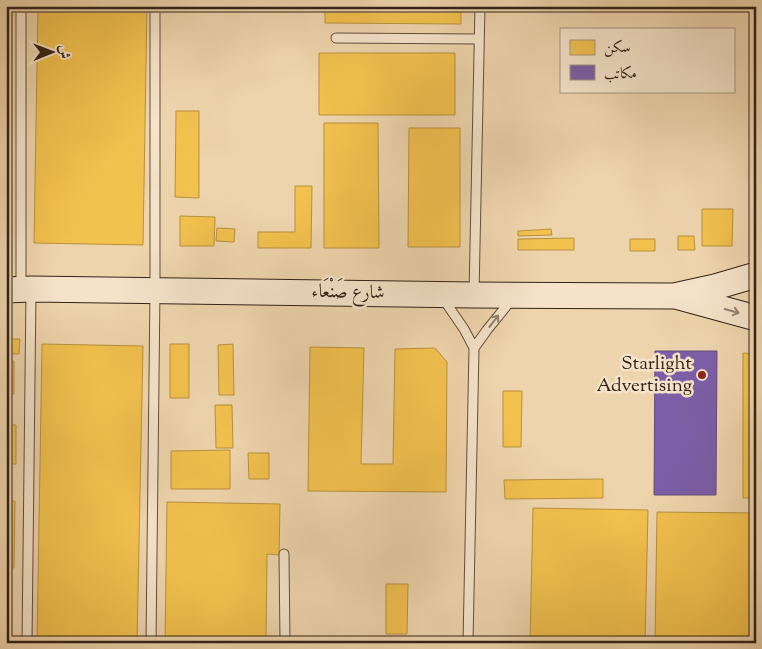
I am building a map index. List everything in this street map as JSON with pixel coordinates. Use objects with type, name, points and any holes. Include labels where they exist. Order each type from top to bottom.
[{"type":"street","name":"شارع صَنْعَاء","points":[[16,288],[674,296],[756,275]]},
{"type":"street","name":"شارع صَنْعَاء","points":[[674,296],[756,318]]},
{"type":"lane","points":[[20,6],[16,288],[26,643]]},
{"type":"lane","points":[[151,643],[155,290],[155,6]]},
{"type":"lane","points":[[474,294],[480,6]]},
{"type":"lane","points":[[336,38],[479,39]]},
{"type":"lane","points":[[439,294],[464,329],[474,348],[468,643]]},
{"type":"lane","points":[[474,348],[516,295]]},
{"type":"lane","points":[[284,554],[285,643]]},
{"type":"building: سكن","points":[[6,6],[10,6],[9,241],[6,241]]},
{"type":"building: سكن","points":[[38,6],[147,6],[143,245],[34,243]]},
{"type":"building: سكن","points":[[325,6],[461,6],[461,24],[325,23]]},
{"type":"building: سكن","points":[[319,53],[455,53],[455,115],[319,115]]},
{"type":"building: سكن","points":[[176,111],[199,111],[199,198],[175,197]]},
{"type":"building: سكن","points":[[324,123],[378,123],[379,248],[324,248]]},
{"type":"building: سكن","points":[[409,128],[460,128],[460,247],[408,247]]},
{"type":"building: سكن","points":[[295,186],[312,186],[311,248],[258,248],[258,232],[295,232]]},
{"type":"building: سكن","points":[[702,209],[733,209],[732,246],[702,246]]},
{"type":"building: سكن","points":[[180,216],[215,217],[214,246],[180,246]]},
{"type":"building: سكن","points":[[217,228],[235,229],[234,242],[216,241]]},
{"type":"building: سكن","points":[[551,229],[552,235],[518,236],[518,231]]},
{"type":"building: سكن","points":[[678,236],[694,236],[695,250],[678,250]]},
{"type":"building: سكن","points":[[574,238],[574,250],[518,250],[518,239]]},
{"type":"building: سكن","points":[[630,239],[655,239],[655,251],[630,251]]},
{"type":"building: سكن","points":[[6,339],[20,339],[19,354],[6,354]]},
{"type":"building: سكن","points":[[42,344],[143,346],[137,643],[37,643]]},
{"type":"building: سكن","points":[[170,344],[189,344],[189,398],[170,398]]},
{"type":"building: سكن","points":[[233,344],[234,395],[219,395],[218,345]]},
{"type":"building: سكن","points":[[310,347],[364,348],[361,464],[393,464],[395,349],[435,348],[447,362],[446,492],[308,491]]},
{"type":"building: سكن","points":[[743,353],[756,354],[756,498],[743,498]]},
{"type":"building: سكن","points":[[6,361],[14,361],[14,394],[6,394]]},
{"type":"building: سكن","points":[[503,391],[522,391],[521,447],[503,447]]},
{"type":"building: سكن","points":[[215,405],[232,405],[233,448],[216,448]]},
{"type":"building: سكن","points":[[6,425],[16,425],[16,464],[11,464],[11,487],[6,487]]},
{"type":"building: سكن","points":[[230,450],[230,489],[171,489],[171,451]]},
{"type":"building: سكن","points":[[248,453],[269,453],[269,479],[249,479]]},
{"type":"building: سكن","points":[[603,479],[603,498],[505,499],[504,480]]},
{"type":"building: سكن","points":[[6,501],[15,501],[14,568],[6,568]]},
{"type":"building: سكن","points":[[167,502],[280,504],[279,555],[267,554],[266,643],[165,643]]},
{"type":"building: سكن","points":[[533,508],[648,510],[645,643],[530,643]]},
{"type":"building: سكن","points":[[657,512],[756,513],[756,643],[655,643]]},
{"type":"building: سكن","points":[[386,584],[408,584],[407,634],[386,634]]},
{"type":"building: سكن","points":[[6,585],[10,585],[10,643],[6,643]]},
{"type":"building: مكاتب","points":[[655,351],[717,351],[716,495],[654,495]]},
{"type":"place","name":"Starlight Advertising","points":[[702,375]]}]
